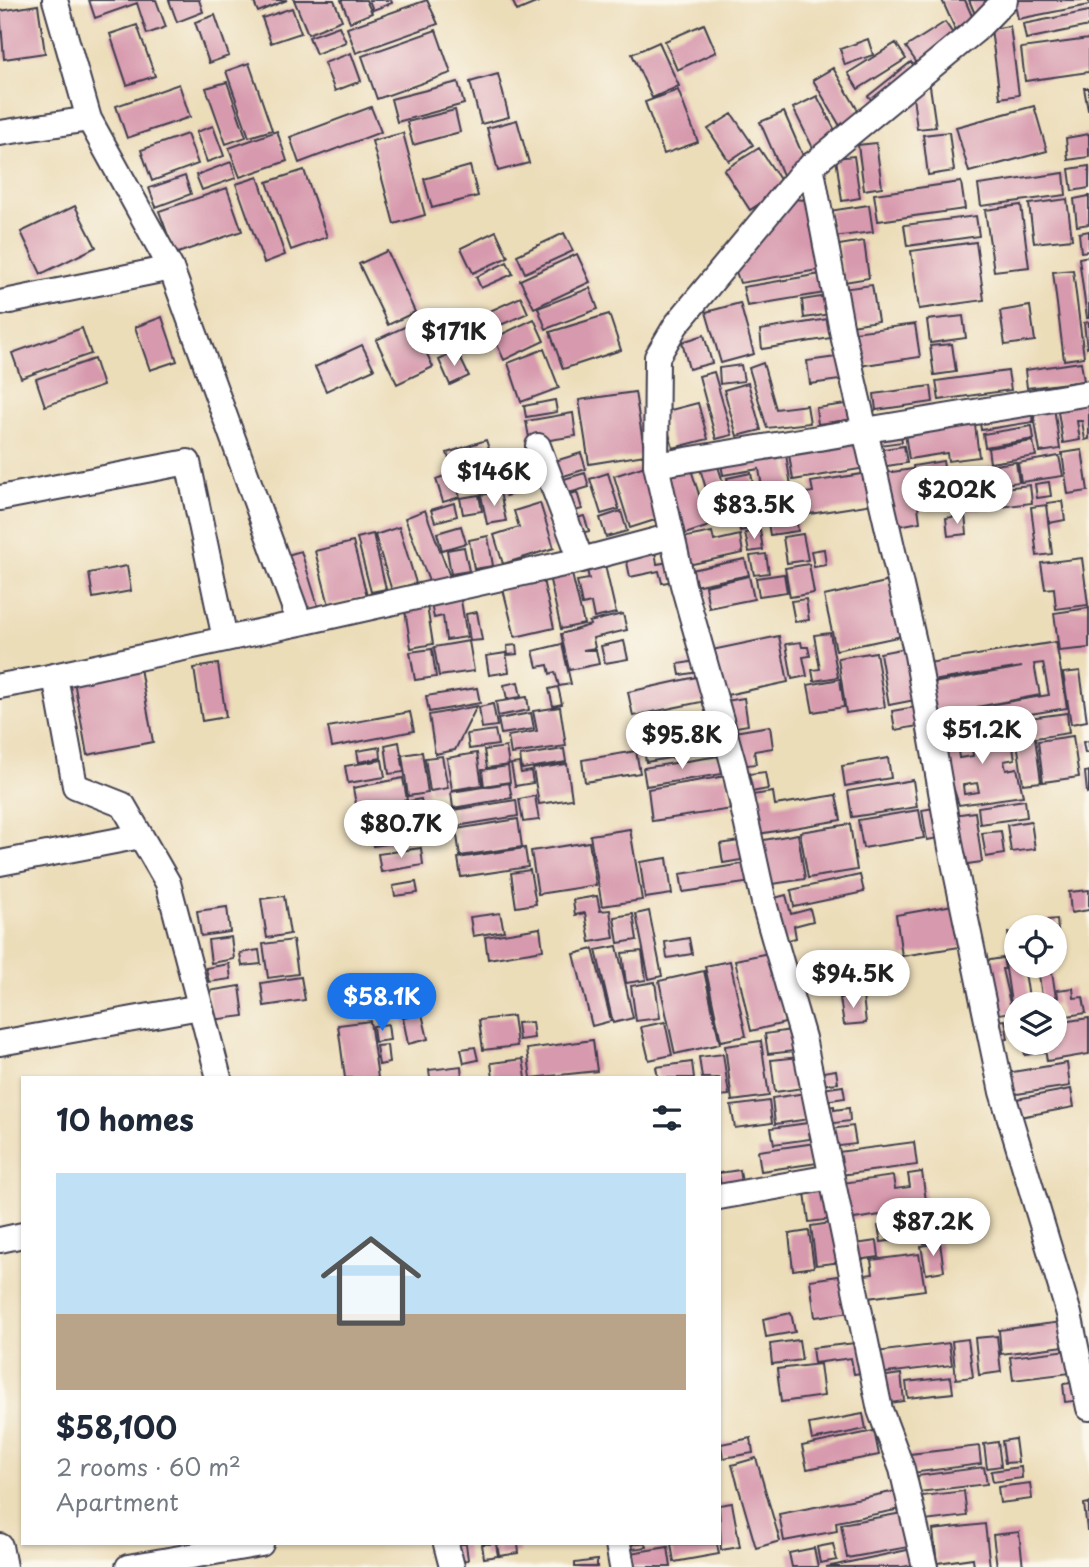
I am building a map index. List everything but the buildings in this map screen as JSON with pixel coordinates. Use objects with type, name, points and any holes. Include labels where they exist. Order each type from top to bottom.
[{"type":"street","points":[[55,0],[89,120],[171,268],[300,623]]},
{"type":"street","points":[[925,1567],[902,1469],[880,1410],[803,1038],[765,907],[734,766],[672,536],[656,465],[657,356],[685,314],[800,175],[976,30],[1005,0]]},
{"type":"street","points":[[0,134],[89,120]]},
{"type":"street","points":[[811,165],[842,331],[917,655],[951,849],[1002,1091],[1069,1314],[1089,1408]]},
{"type":"street","points":[[0,303],[171,268]]},
{"type":"street","points":[[656,465],[1089,393]]},
{"type":"street","points":[[538,446],[581,560]]},
{"type":"street","points":[[240,459],[300,623]]},
{"type":"street","points":[[0,498],[188,462],[225,639]]},
{"type":"street","points":[[49,677],[581,560],[672,536]]},
{"type":"street","points":[[0,686],[55,676],[75,786],[123,805],[168,883],[218,1076]]},
{"type":"street","points":[[0,863],[141,836]]},
{"type":"street","points":[[0,1043],[200,1007]]},
{"type":"street","points":[[721,1197],[831,1177]]},
{"type":"street","points":[[0,1240],[21,1235]]},
{"type":"street","points":[[128,1567],[255,1545]]},
{"type":"street","points":[[446,1545],[452,1567]]},
{"type":"street","points":[[618,1545],[622,1567]]},
{"type":"street","points":[[0,1546],[4,1567]]}]
